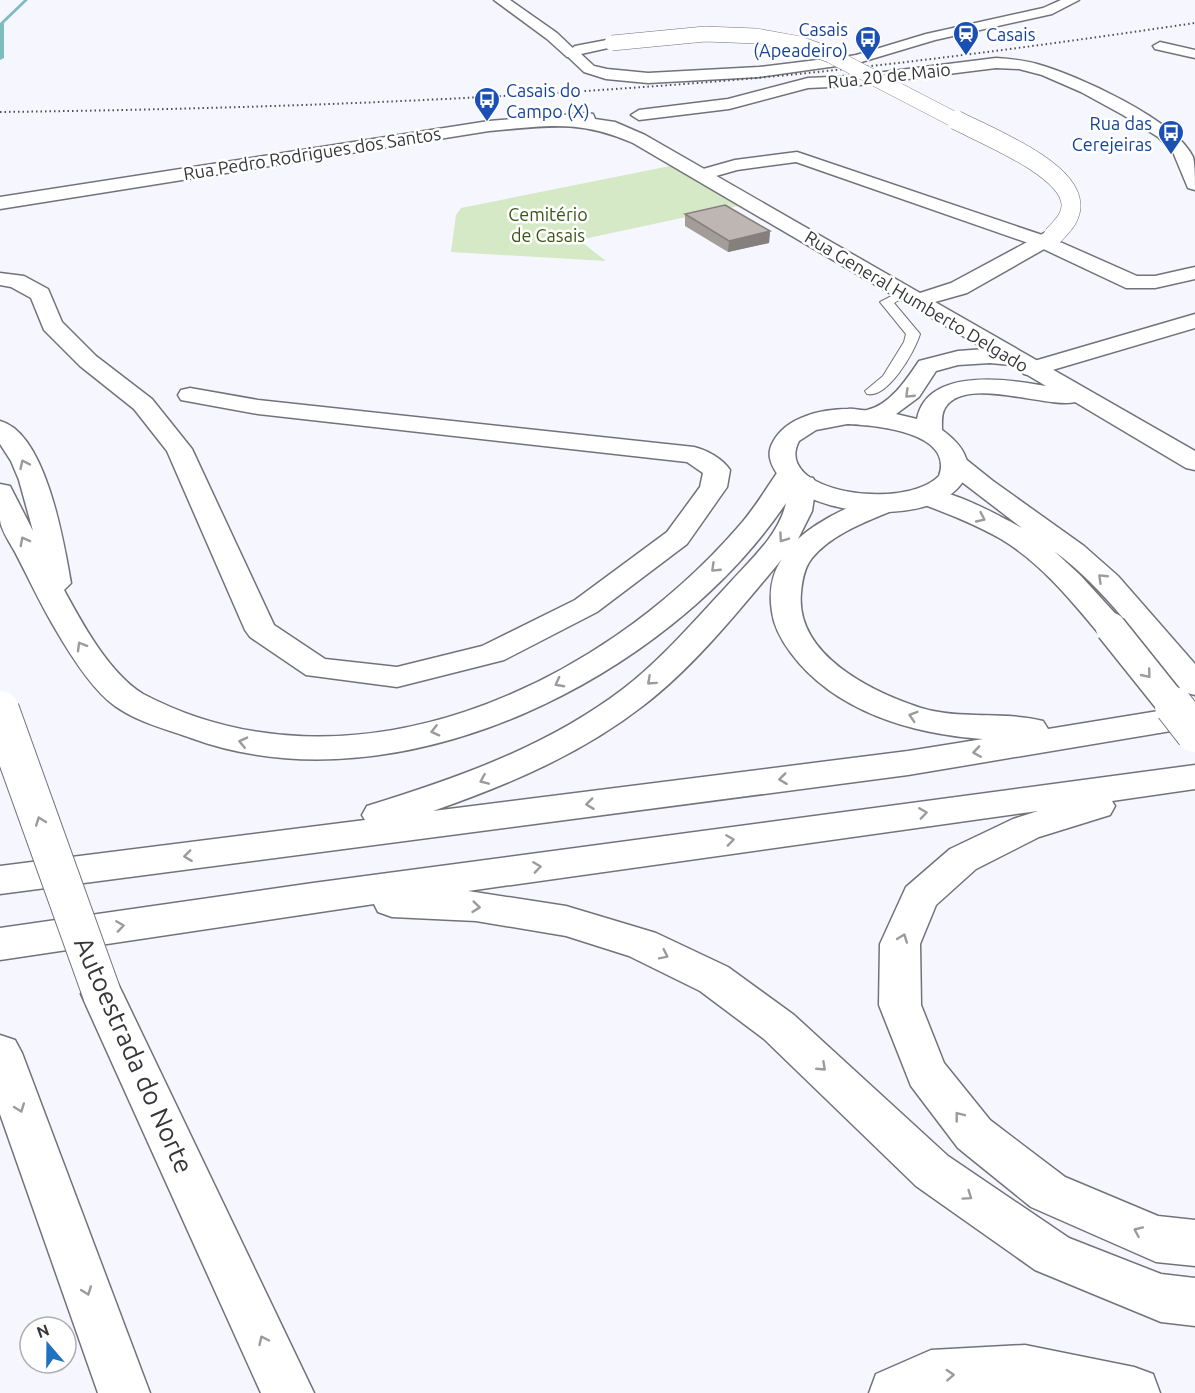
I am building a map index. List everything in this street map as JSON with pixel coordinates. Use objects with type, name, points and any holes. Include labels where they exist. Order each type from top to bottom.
[{"type":"main road","points":[[501,0],[552,36],[589,69],[606,74],[648,78],[759,72],[858,59],[1060,6],[1072,0]]},
{"type":"main road","points":[[995,5],[1026,15]]},
{"type":"main road","points":[[572,54],[580,49],[612,43],[705,34],[778,39],[818,49],[1034,161],[1053,174],[1070,199],[1071,213],[1048,239],[916,301],[941,334]]},
{"type":"main road","points":[[1160,46],[1195,54]]},
{"type":"main road","name":"Rua 20 de Maio","points":[[633,126],[808,83],[996,63],[1014,64],[1049,72],[1140,117],[1177,144],[1191,164],[1195,184]]},
{"type":"main road","name":"Rua General Humberto Delgado","points":[[566,119],[633,126],[702,175],[916,301]]},
{"type":"main road","name":"Rua Pedro Rodrigues dos Santos","points":[[0,202],[368,143],[500,124],[566,119]]},
{"type":"main road","points":[[702,175],[735,165],[797,157],[1048,239],[1134,283],[1155,282],[1195,273]]},
{"type":"main road","points":[[873,276],[960,282]]},
{"type":"main road","points":[[0,279],[16,281],[40,294],[52,325],[88,361],[143,404],[179,449],[261,630],[317,668],[397,677],[493,653],[586,606],[677,538],[713,487],[717,470],[694,455],[258,407],[190,395]]},
{"type":"main road","points":[[872,417],[901,401],[914,390],[941,334],[960,282]]},
{"type":"main road","points":[[929,434],[931,412],[936,402],[959,390],[976,387],[996,378],[1005,370],[1023,363],[1195,321]]},
{"type":"main road","name":"Rua General Humberto Delgado","points":[[941,334],[1023,363],[1195,462]]},
{"type":"main road","points":[[927,366],[983,356],[1023,363]]},
{"type":"main road","points":[[976,387],[1053,394],[1092,404]]},
{"type":"main road","points":[[847,416],[872,417],[893,420],[929,434],[950,452],[954,463],[953,476],[944,487],[927,496],[907,502],[884,504],[826,495],[797,478],[782,460],[783,447],[790,435],[804,426],[824,420],[847,416]]},
{"type":"main road","points":[[0,429],[14,441],[43,504],[60,612]]},
{"type":"main road","points":[[954,463],[983,487],[1074,552],[1107,582],[1126,624],[1195,733]]},
{"type":"main road","points":[[0,492],[60,612],[89,661],[126,699],[190,728],[249,745],[306,749],[388,742],[472,722],[528,700],[605,659],[658,621],[718,566],[797,478]]},
{"type":"main road","points":[[246,848],[362,820],[454,793],[520,765],[581,732],[634,697],[675,660],[787,535],[798,511],[797,478]]},
{"type":"main road","points":[[927,496],[978,516],[1022,541],[1078,589],[1126,624],[1195,685]]},
{"type":"main road","points":[[884,504],[839,524],[815,540],[794,563],[786,585],[785,612],[799,644],[830,677],[867,698],[914,718],[955,724],[1027,729],[1138,726]]},
{"type":"main road","name":"Autoestrada do Norte","points":[[0,710],[102,994],[288,1393]]},
{"type":"main road","points":[[0,880],[896,764],[1195,716]]},
{"type":"main road","points":[[0,944],[313,898],[1188,778]]},
{"type":"main road","points":[[1188,778],[1026,828],[963,859],[920,897],[900,944],[900,1005],[926,1073],[974,1134],[1048,1192],[1156,1239],[1195,1243]]},
{"type":"main road","points":[[313,898],[476,906],[566,921],[642,944],[714,980],[779,1027],[932,1171],[1052,1254],[1161,1298],[1195,1302]]},
{"type":"main road","points":[[0,1053],[124,1393]]},
{"type":"main road","points":[[895,1393],[931,1376],[1025,1371],[1134,1393]]},
{"type":"lane","points":[[872,391],[888,379],[911,342],[913,334],[886,302],[916,301]]},
{"type":"green space","name":"Cemitério de Casais","points":[[670,166],[738,206],[579,240],[606,261],[451,252],[456,215],[461,208]]},
{"type":"building","points":[[725,205],[770,231],[729,241],[685,214]]},
{"type":"waterway","points":[[0,59],[2,58],[2,23],[26,0]]},
{"type":"railway","points":[[0,112],[187,109],[560,93],[746,79],[915,61],[1195,23]]},
{"type":"place","name":"Casais","points":[[966,57]]},
{"type":"place","name":"Casais (Apeadeiro)","points":[[868,62]]},
{"type":"place","name":"Casais do Campo (X)","points":[[487,123]]},
{"type":"place","name":"Rua das Cerejeiras","points":[[1171,156]]}]
